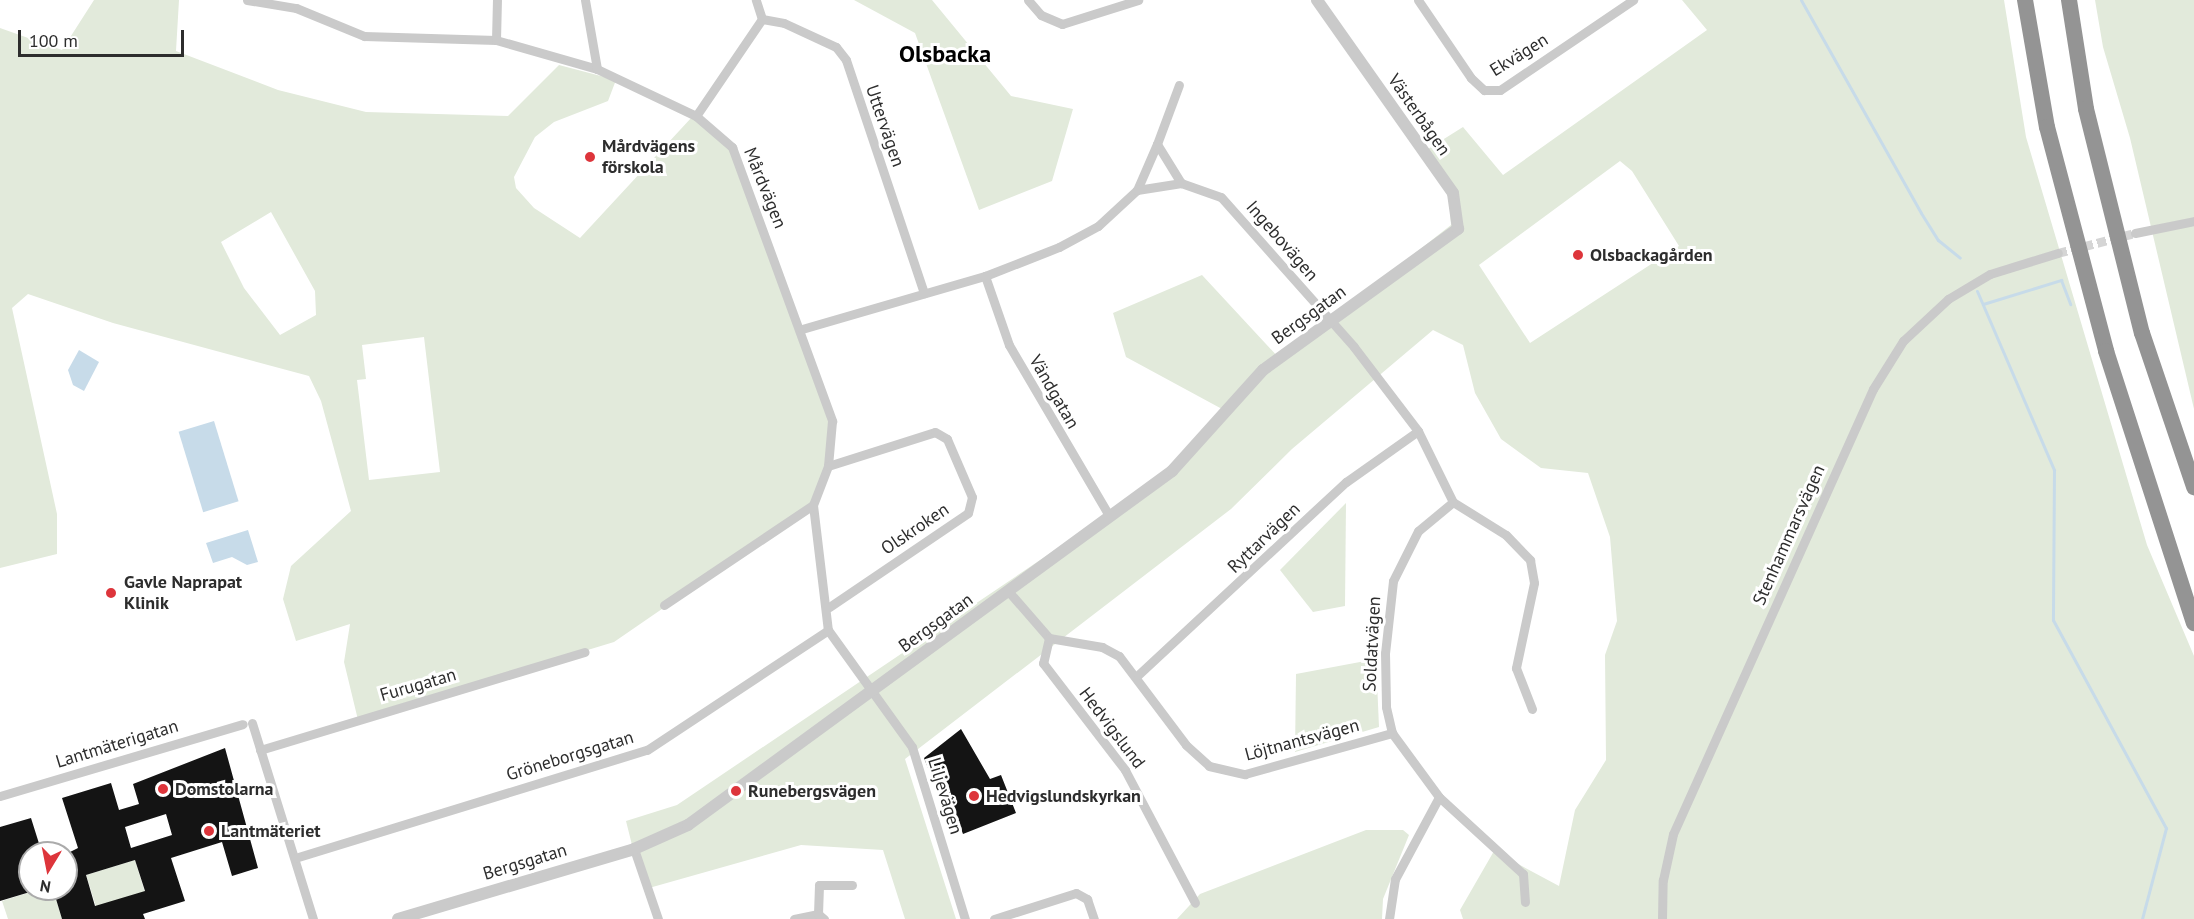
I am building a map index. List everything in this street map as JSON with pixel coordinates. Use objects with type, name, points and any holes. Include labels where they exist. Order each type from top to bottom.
[{"type":"highway","points":[[2025,0],[2047,127],[2106,351],[2194,623]]},
{"type":"highway","points":[[2069,0],[2086,109],[2142,333],[2194,487]]},
{"type":"street","name":"Mårdvägen","points":[[247,0],[297,4],[364,36],[496,40],[597,69],[696,117],[732,147],[802,329],[832,421],[828,466],[813,505],[829,607],[828,630]]},
{"type":"street","points":[[496,40],[497,0]]},
{"type":"street","points":[[585,0],[597,69]]},
{"type":"street","points":[[696,117],[762,19],[756,0]]},
{"type":"street","points":[[1028,0],[1041,15],[1062,24],[1138,0]]},
{"type":"street","name":"Västerbågen","points":[[1317,0],[1453,193],[1458,229],[1432,250]]},
{"type":"street","name":"Ekvägen","points":[[1418,0],[1472,78],[1484,90],[1500,90],[1634,0]]},
{"type":"street","name":"Uttervägen","points":[[762,19],[784,23],[836,47],[846,60],[924,293]]},
{"type":"street","points":[[802,329],[985,276],[1059,248],[1098,226],[1137,190],[1179,85]]},
{"type":"street","points":[[1157,144],[1181,183]]},
{"type":"street","name":"Ingebovägen","points":[[1137,190],[1181,183],[1221,197],[1330,321],[1418,431],[1453,502]]},
{"type":"street","points":[[2135,233],[2194,221]]},
{"type":"street","name":"Bergsgatan","points":[[398,919],[634,849],[700,817],[875,691],[1172,471],[1263,370],[1432,250]]},
{"type":"street","name":"Stenhammarsvägen","points":[[1662,919],[1663,880],[1673,834],[1873,389],[1903,341],[1948,299],[1990,274],[2058,253]]},
{"type":"street","name":"Vändgatan","points":[[985,276],[1009,345],[1110,517]]},
{"type":"street","name":"Ryttarvägen","points":[[1138,675],[1346,482],[1418,431]]},
{"type":"street","name":"Olskroken","points":[[828,466],[935,432],[947,439],[972,497],[968,513],[829,607]]},
{"type":"street","points":[[1453,502],[1506,535],[1530,560],[1534,583],[1516,668],[1532,709]]},
{"type":"street","name":"Soldatvägen","points":[[1453,502],[1418,531],[1394,581],[1384,653],[1386,707],[1392,732],[1440,797],[1523,874],[1525,902]]},
{"type":"street","points":[[664,605],[813,505]]},
{"type":"street","points":[[1009,592],[1049,638]]},
{"type":"street","points":[[828,630],[875,691]]},
{"type":"street","name":"Gröneborgsgatan","points":[[294,858],[647,750],[828,630]]},
{"type":"street","name":"Löjtnantsvägen","points":[[1049,638],[1102,647],[1119,656],[1138,675],[1186,746],[1209,766],[1245,774],[1392,732]]},
{"type":"street","name":"Hedvigslund","points":[[1049,638],[1043,663],[1125,770],[1195,903]]},
{"type":"street","name":"Furugatan","points":[[260,750],[585,652]]},
{"type":"street","name":"Liljevägen","points":[[875,691],[912,747],[965,919]]},
{"type":"street","name":"Lantmäterigatan","points":[[0,796],[248,724],[260,750]]},
{"type":"street","points":[[260,750],[314,919]]},
{"type":"street","points":[[1389,919],[1395,879],[1440,797]]},
{"type":"street","points":[[634,849],[658,919]]},
{"type":"street","points":[[794,919],[821,916],[819,885],[852,885]]},
{"type":"street","points":[[994,919],[1076,893],[1087,900],[1094,919]]},
{"type":"green space","points":[[94,0],[179,0],[176,51],[278,90],[366,112],[508,116],[559,65],[616,80],[608,101],[554,122],[535,137],[514,177],[516,188],[534,208],[580,238],[692,117],[732,147],[832,421],[831,444],[813,505],[614,642],[358,720],[344,662],[350,624],[296,641],[283,599],[291,566],[351,511],[321,401],[309,376],[113,323],[28,294],[12,308],[57,514],[57,554],[0,568],[0,28],[62,50]],"holes":[[[271,212],[315,291],[316,315],[280,335],[244,288],[221,242]],[[424,337],[440,472],[369,480],[357,380],[366,379],[362,345]]]},
{"type":"green space","points":[[854,0],[932,0],[1011,96],[1073,109],[1052,181],[979,210],[915,33]]},
{"type":"green space","points":[[1682,0],[2004,0],[2026,137],[2147,545],[2194,656],[2194,919],[1463,919],[1460,910],[1494,851],[1559,886],[1575,810],[1606,760],[1605,655],[1617,621],[1610,537],[1588,473],[1541,468],[1501,439],[1475,393],[1463,345],[1433,330],[1292,449],[1231,509],[905,759],[956,919],[905,919],[883,850],[801,845],[649,888],[637,865],[626,821],[677,805],[1172,471],[1222,409],[1126,357],[1113,313],[1202,275],[1280,359],[1451,225],[1449,196],[1420,154],[1463,127],[1503,175],[1707,30]],"holes":[[[1620,161],[1632,171],[1679,246],[1530,343],[1479,265]]]},
{"type":"green space","points":[[2095,0],[2194,0],[2194,409],[2130,138],[2103,47]]},
{"type":"green space","points":[[1346,503],[1345,606],[1313,612],[1280,570]]},
{"type":"green space","points":[[1376,659],[1379,727],[1295,752],[1296,674]]},
{"type":"green space","points":[[1366,830],[1403,830],[1409,835],[1383,899],[1382,919],[1177,919],[1200,894]]},
{"type":"green space","points":[[135,860],[147,899],[98,914],[86,875]]},
{"type":"green space","points":[[18,896],[18,901],[57,901],[62,919],[8,919],[2,901]]},
{"type":"water","points":[[79,350],[99,362],[84,391],[73,385],[68,370]]},
{"type":"water","points":[[214,421],[239,501],[203,512],[179,432]]},
{"type":"water","points":[[248,530],[258,562],[247,565],[232,557],[213,563],[206,543]]},
{"type":"building","name":"Hedvigslundskyrkan","points":[[961,729],[990,779],[1001,775],[1016,813],[963,834],[957,818],[948,819],[924,758]]},
{"type":"building","name":"Lantmäteriet","points":[[225,748],[258,868],[232,876],[222,842],[171,858],[185,901],[143,914],[145,919],[62,919],[57,901],[78,901],[78,841],[76,841],[62,798],[111,783],[119,810],[139,804],[133,784]],"holes":[[[166,814],[172,835],[131,848],[125,827]],[[135,860],[145,891],[95,906],[86,875]]]},
{"type":"building","points":[[31,818],[38,841],[18,841],[18,896],[0,901],[0,827]]},
{"type":"waterway","points":[[1801,0],[1921,213],[1938,240],[1960,258]]},
{"type":"waterway","points":[[1983,304],[2061,280],[2070,304]]},
{"type":"waterway","points":[[1977,291],[2054,470],[2053,620],[2166,828],[2142,919]]},
{"type":"tunnel","points":[[2058,253],[2135,233]]},
{"type":"place","name":"Mårdvägens förskola","points":[[590,157]]},
{"type":"place","name":"Olsbackagården","points":[[1578,255]]},
{"type":"place","name":"Gavle Naprapat Klinik","points":[[111,593]]},
{"type":"place","name":"Domstolarna","points":[[163,789]]},
{"type":"place","name":"Runebergsvägen","points":[[736,791]]},
{"type":"place","name":"Hedvigslundskyrkan","points":[[974,796]]},
{"type":"place","name":"Lantmäteriet","points":[[209,831]]},
{"type":"district","name":"Olsbacka","points":[[945,54]]}]
